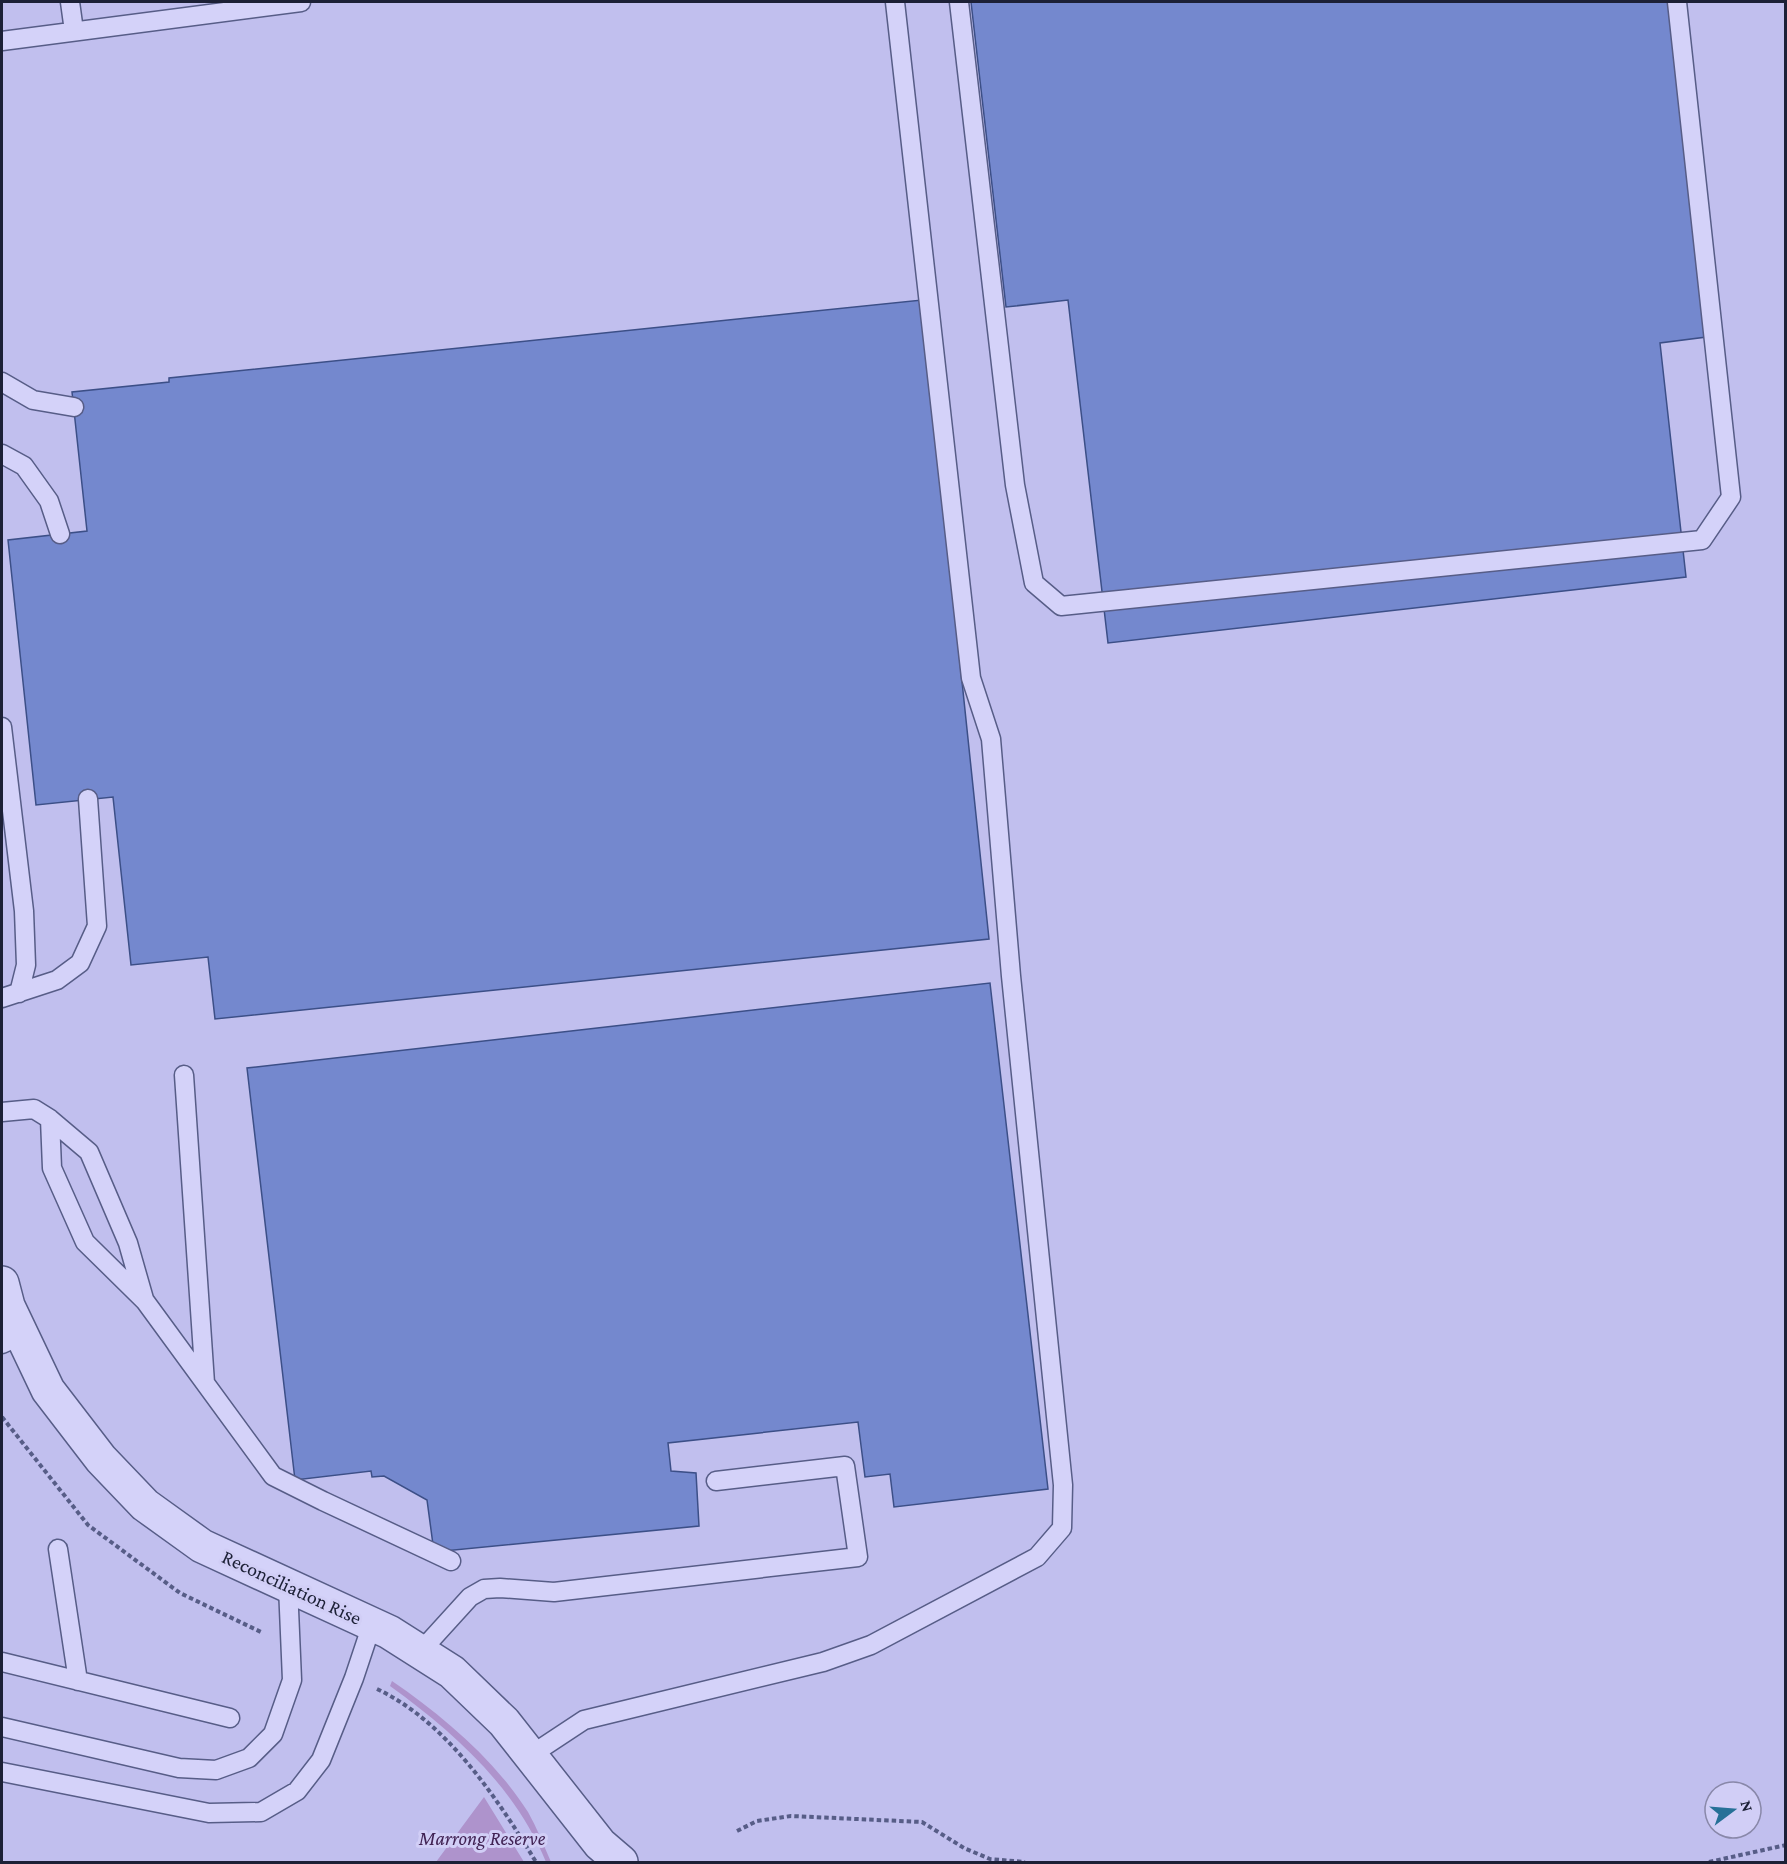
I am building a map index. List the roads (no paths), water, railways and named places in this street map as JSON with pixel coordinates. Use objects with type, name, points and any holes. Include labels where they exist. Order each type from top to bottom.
[{"type":"street","name":"Reconciliation Rise","points":[[2,1283],[8,1306],[12,1340],[101,1459],[145,1505],[202,1546],[389,1632],[452,1672],[504,1722],[609,1858]]},
{"type":"lane","points":[[70,2],[74,32]]},
{"type":"lane","points":[[2,41],[301,2]]},
{"type":"lane","points":[[531,1755],[584,1720],[823,1662],[871,1645],[1037,1557],[1062,1528],[1063,1485],[1011,976],[991,739],[971,678],[895,2]]},
{"type":"lane","points":[[959,2],[1015,485],[1034,583],[1061,606],[1702,540],[1731,497],[1677,2]]},
{"type":"lane","points":[[2,382],[33,400],[74,407]]},
{"type":"lane","points":[[2,454],[24,466],[30,474],[49,501],[60,534]]},
{"type":"lane","points":[[2,727],[24,911],[26,965],[10,995]]},
{"type":"lane","points":[[10,995],[57,980],[81,963],[97,926],[88,799]]},
{"type":"lane","points":[[184,1075],[205,1383]]},
{"type":"lane","points":[[2,1112],[34,1109],[50,1119],[89,1152],[128,1243],[145,1301]]},
{"type":"lane","points":[[50,1119],[52,1168],[85,1242],[145,1301],[273,1476],[323,1502],[451,1561]]},
{"type":"lane","points":[[420,1652],[470,1597],[484,1589],[554,1592],[858,1557],[845,1466],[716,1481]]},
{"type":"lane","points":[[58,1549],[78,1681]]},
{"type":"lane","points":[[2,1726],[179,1768],[216,1770],[249,1758],[273,1734],[292,1680],[288,1586]]},
{"type":"lane","points":[[2,1772],[209,1813],[261,1812],[297,1791],[321,1760],[354,1678],[372,1624]]},
{"type":"lane","points":[[2,1662],[230,1718]]},
{"type":"park label","name":"Marrong Reserve","points":[[482,1838]]}]
